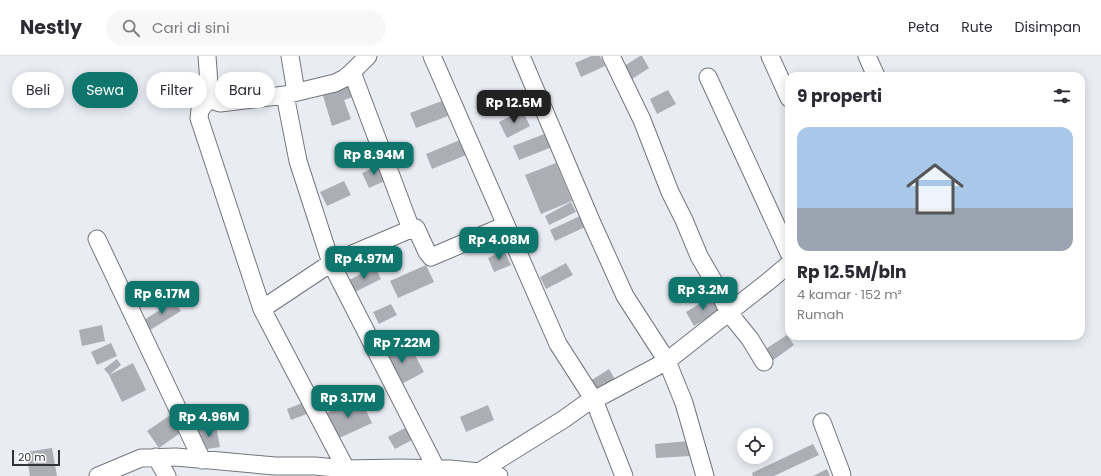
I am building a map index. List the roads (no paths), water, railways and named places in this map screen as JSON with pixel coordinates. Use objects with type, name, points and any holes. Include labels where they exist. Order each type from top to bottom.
[{"type":"street","points":[[207,56],[210,98],[200,110],[199,118],[262,310],[346,469]]},
{"type":"street","points":[[290,56],[290,93],[298,160],[331,263],[438,472]]},
{"type":"street","points":[[210,98],[220,103],[290,93],[335,83],[345,78],[368,56]]},
{"type":"street","points":[[432,56],[558,344],[594,400],[624,476]]},
{"type":"street","points":[[521,56],[624,296],[667,361],[684,402],[705,476]]},
{"type":"street","points":[[611,56],[642,120],[670,192],[699,256],[729,313],[750,339],[764,362]]},
{"type":"street","points":[[770,56],[785,89]]},
{"type":"street","points":[[867,56],[874,72]]},
{"type":"street","points":[[352,72],[411,229]]},
{"type":"street","points":[[708,76],[785,244]]},
{"type":"street","points":[[262,310],[331,263],[411,229],[416,228],[427,252],[431,257],[506,225]]},
{"type":"street","points":[[97,239],[202,460]]},
{"type":"street","points":[[479,472],[564,419],[585,404],[667,361],[785,267]]},
{"type":"street","points":[[822,422],[842,476]]},
{"type":"street","points":[[156,457],[167,476]]},
{"type":"street","points":[[98,476],[141,458],[176,457],[275,466],[315,466],[346,469],[400,468],[438,472],[479,472],[499,476]]}]
